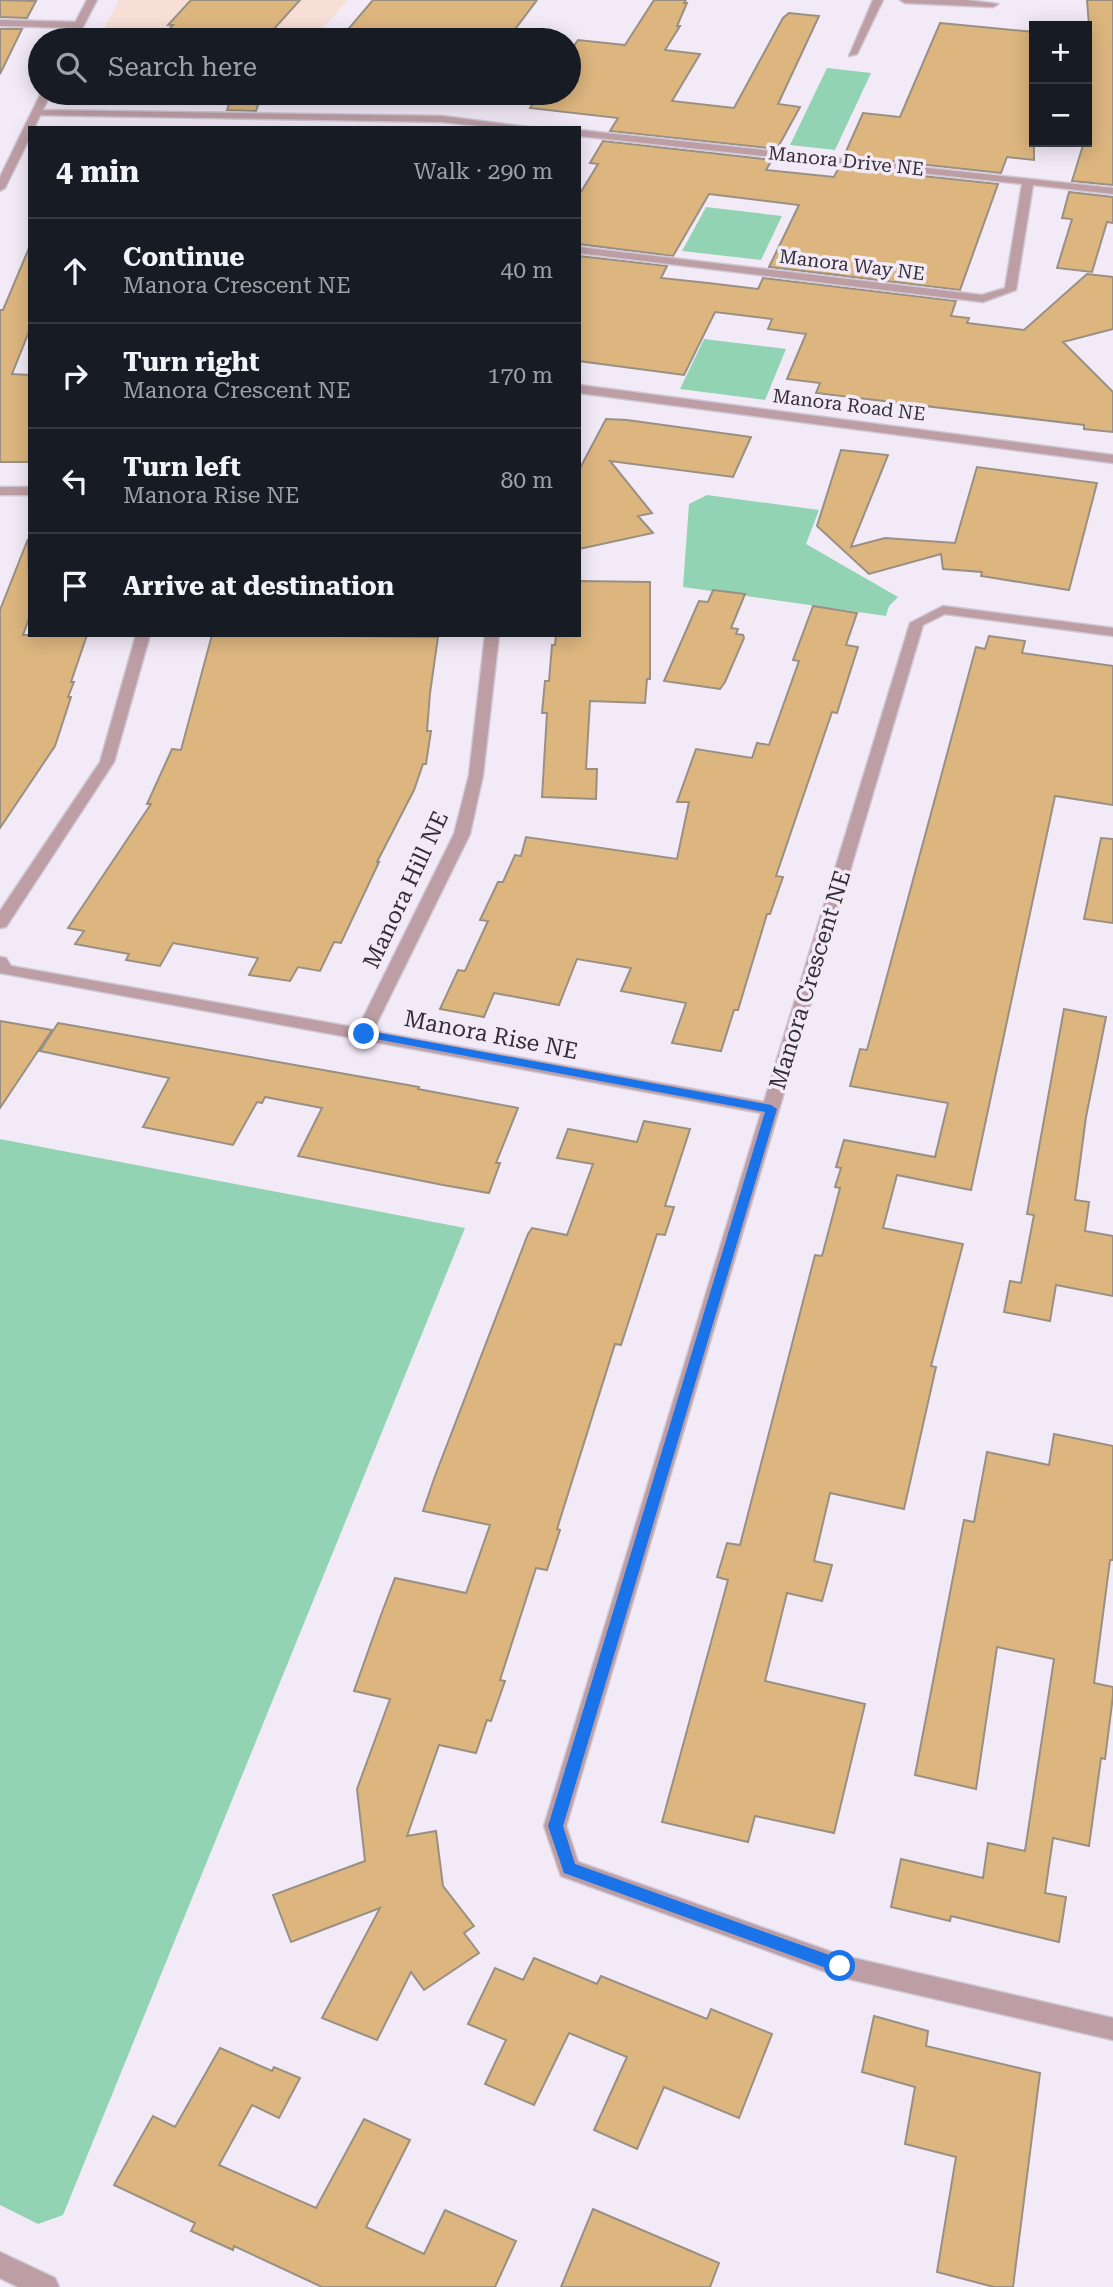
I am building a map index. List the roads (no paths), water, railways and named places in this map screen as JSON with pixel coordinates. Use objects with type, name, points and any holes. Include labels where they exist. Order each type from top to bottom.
[{"type":"street","points":[[77,28],[92,0]]},
{"type":"street","points":[[852,54],[878,0]]},
{"type":"street","points":[[905,0],[993,4]]},
{"type":"street","points":[[0,23],[78,25]]},
{"type":"street","points":[[30,126],[40,105]]},
{"type":"street","points":[[36,113],[442,119],[510,126]]},
{"type":"street","points":[[294,126],[296,116]]},
{"type":"street","points":[[0,188],[28,130]]},
{"type":"street","name":"Manora Drive NE","points":[[581,133],[1113,191]]},
{"type":"street","name":"Manora Way NE","points":[[581,250],[983,299],[1010,290],[1028,182]]},
{"type":"street","name":"Manora Road NE","points":[[581,389],[1113,459]]},
{"type":"street","points":[[0,491],[28,491]]},
{"type":"street","name":"Manora Crescent NE","points":[[1113,632],[943,610],[917,622],[555,1826],[569,1869],[840,1966],[1113,2029]]},
{"type":"street","points":[[0,923],[107,762],[142,637]]},
{"type":"street","name":"Manora Hill NE","points":[[364,1034],[462,834],[475,775],[492,637]]},
{"type":"street","name":"Manora Rise NE","points":[[0,962],[6,970],[771,1109]]},
{"type":"street","points":[[0,2264],[46,2287]]}]
